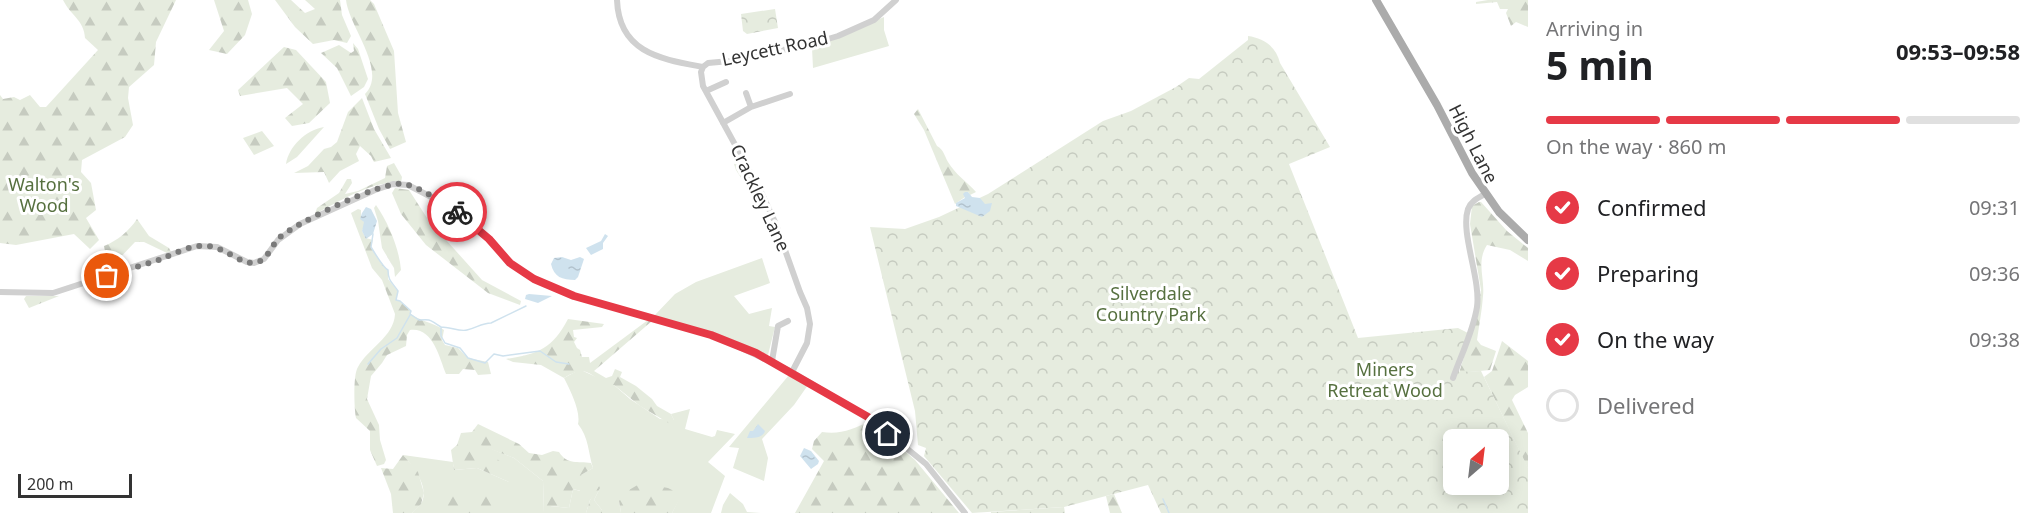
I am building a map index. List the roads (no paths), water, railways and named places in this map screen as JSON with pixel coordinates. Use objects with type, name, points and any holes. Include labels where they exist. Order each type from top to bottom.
[{"type":"main road","name":"High Lane","points":[[1376,0],[1485,194]]},
{"type":"main road","points":[[1485,194],[1508,222],[1528,240]]},
{"type":"street","name":"Leycett Road","points":[[617,0],[624,30],[640,48],[656,56],[706,65],[804,46],[837,36],[874,20],[896,0]]},
{"type":"street","name":"Crackley Lane","points":[[706,65],[700,79],[775,222],[807,308],[810,324],[807,344],[791,372]]},
{"type":"street","points":[[706,91],[726,82]]},
{"type":"street","points":[[747,93],[751,107]]},
{"type":"street","points":[[723,123],[751,107],[790,94]]},
{"type":"street","points":[[0,292],[53,293],[197,246],[217,247],[255,263],[264,259],[278,240],[300,224],[375,190],[393,184],[404,184],[422,192],[464,218],[489,239],[510,263],[534,279],[574,296],[711,335],[772,362],[873,420],[926,464],[965,513]]},
{"type":"street","name":"High Lane","points":[[1453,378],[1472,327],[1477,305],[1467,212],[1472,202],[1485,194]]},
{"type":"street","points":[[772,362],[778,326],[788,321]]},
{"type":"water","points":[[965,192],[972,197],[980,198],[985,204],[992,203],[990,211],[982,217],[956,206],[956,203],[965,198],[963,194]]},
{"type":"water","points":[[366,207],[371,209],[377,221],[373,234],[366,239],[362,231],[364,222],[360,219]]},
{"type":"water","points":[[605,234],[608,236],[603,243],[603,249],[591,255],[586,248],[601,241]]},
{"type":"water","points":[[562,257],[571,260],[580,257],[584,259],[575,280],[562,278],[554,272],[551,264],[554,258]]},
{"type":"water","points":[[529,294],[552,296],[538,303],[525,299]]},
{"type":"water","points":[[758,424],[765,431],[764,433],[758,437],[747,438],[750,431],[753,431]]},
{"type":"water","points":[[804,448],[811,451],[819,461],[811,469],[800,456]]},
{"type":"waterway","points":[[373,234],[371,247],[388,270],[390,279],[398,291],[396,300],[400,301],[411,311],[410,314],[419,320],[431,320],[441,327],[441,336],[445,343],[460,348],[468,358],[485,363],[494,354],[503,356],[540,351],[556,362],[569,364]]},
{"type":"waterway","points":[[441,327],[467,330],[491,323],[526,306]]},
{"type":"waterway","points":[[368,364],[381,349],[397,338],[410,315]]},
{"type":"waterway","points":[[1163,499],[1169,513]]},
{"type":"park label","name":"Walton's Wood","points":[[44,195]]},
{"type":"park label","name":"Silverdale Country Park","points":[[1151,304]]},
{"type":"park label","name":"Miners Retreat Wood","points":[[1385,380]]}]
